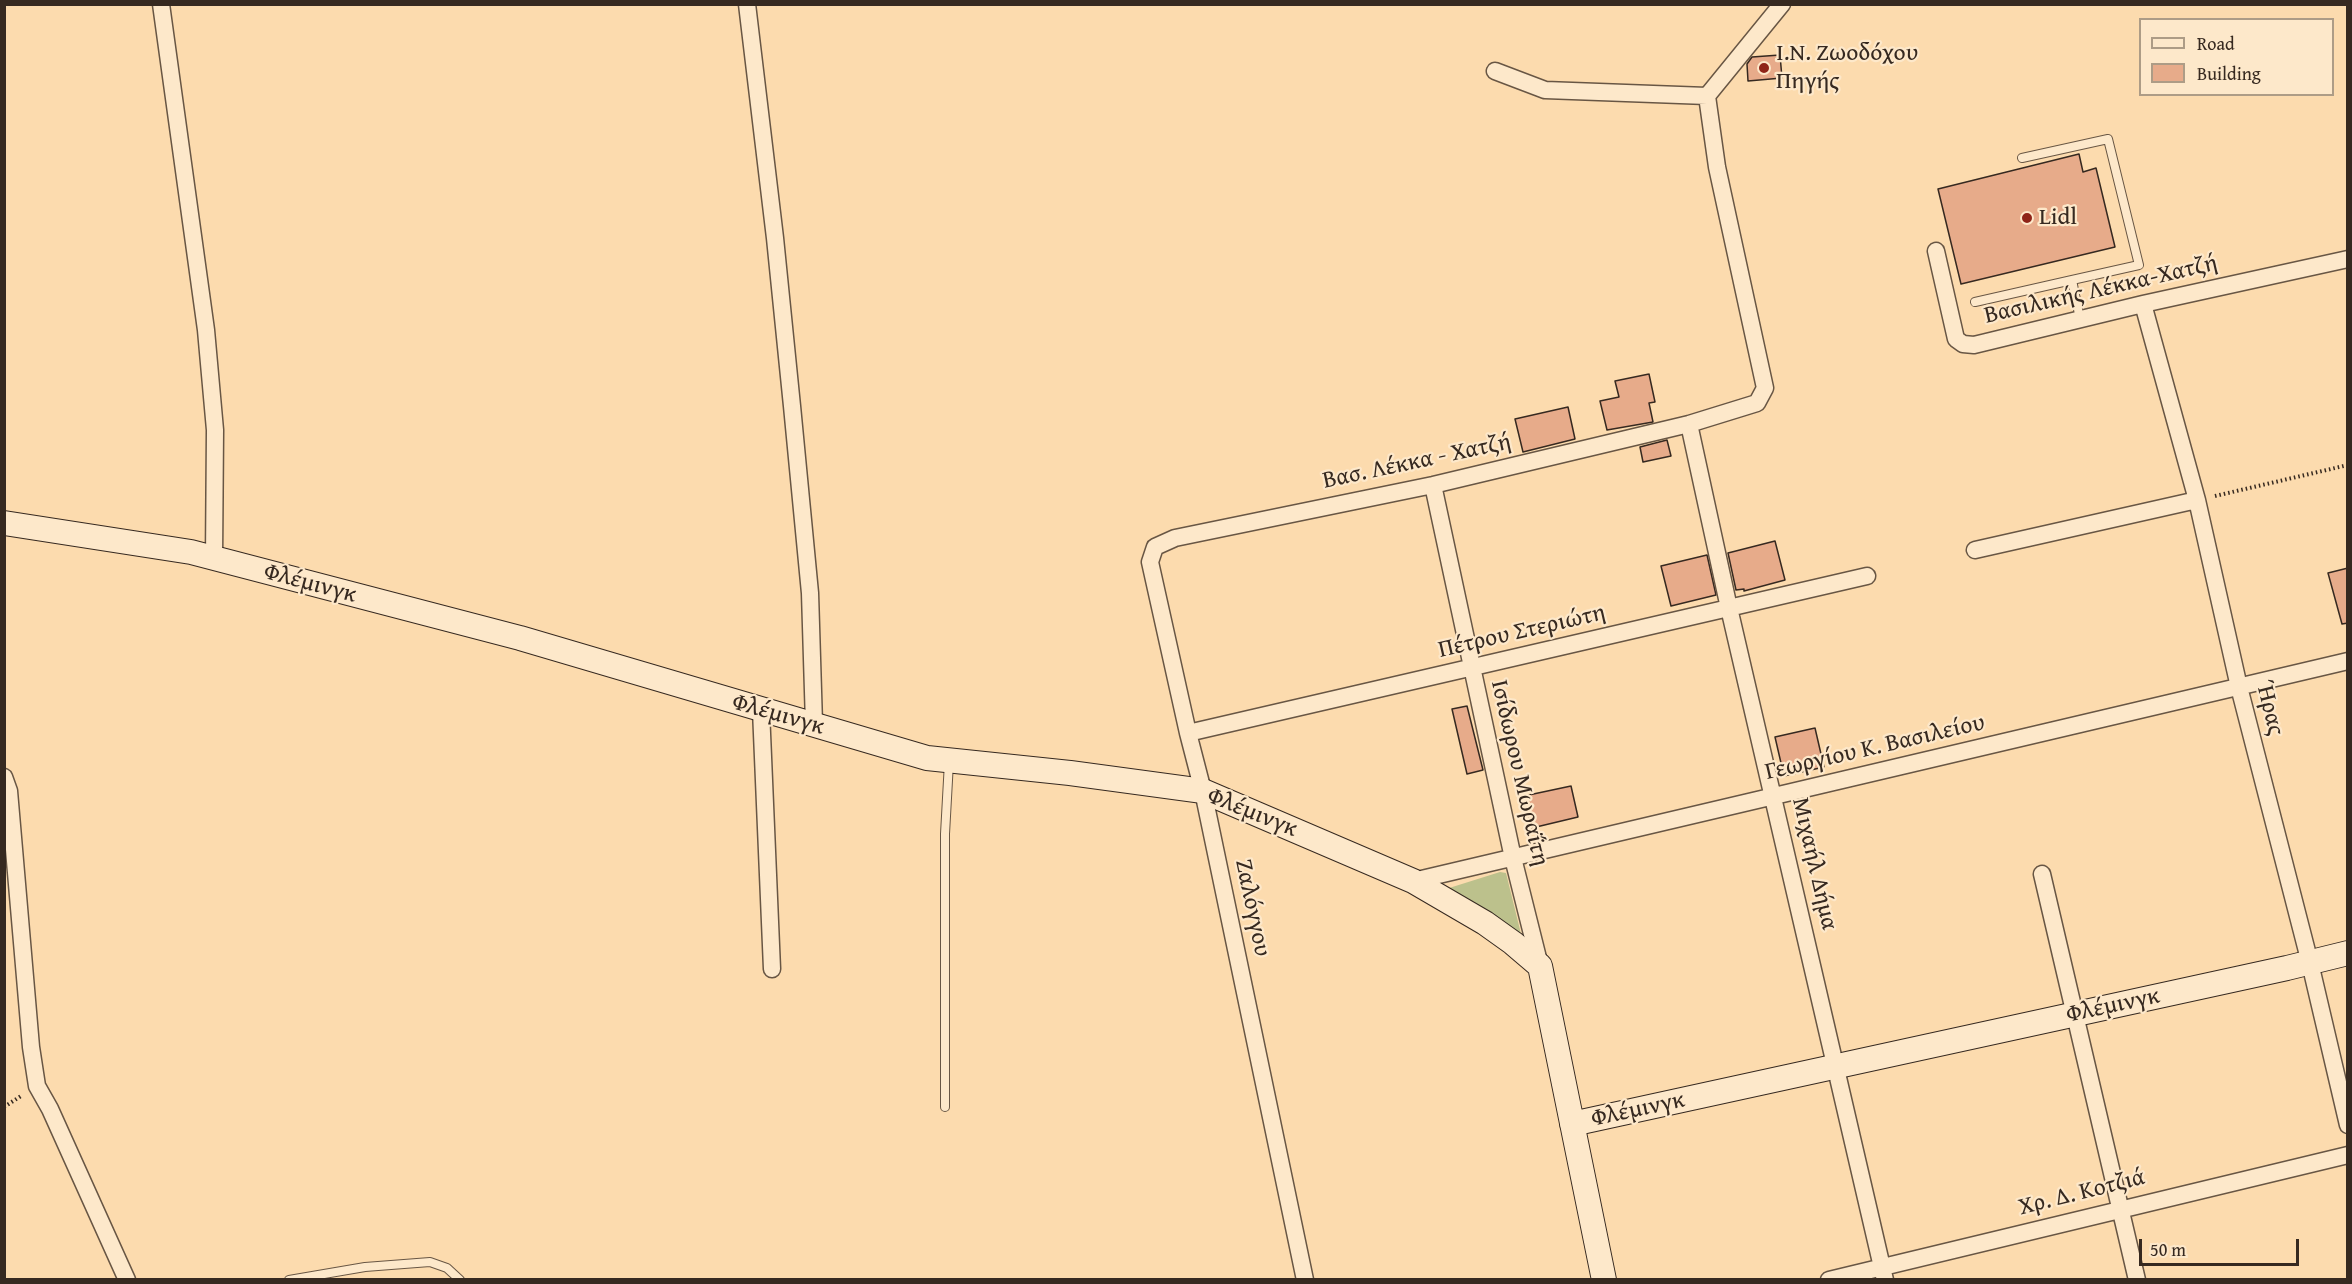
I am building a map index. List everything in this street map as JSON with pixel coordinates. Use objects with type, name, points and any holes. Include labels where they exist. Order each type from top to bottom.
[{"type":"street","points":[[161,4],[206,330],[215,430],[214,558]]},
{"type":"street","points":[[747,4],[775,238],[810,592],[814,724]]},
{"type":"street","points":[[1496,71],[1545,90],[1707,96],[1782,4]]},
{"type":"street","name":"Βασ. Λέκκα - Χατζή","points":[[1155,547],[1175,538],[1433,485],[1689,424],[1757,403],[1765,388],[1720,178],[1707,96]]},
{"type":"street","name":"Βασιλικής Λέκκα-Χατζή","points":[[1936,250],[1956,339],[1963,344],[1974,345],[2143,304],[2348,259]]},
{"type":"street","name":"Ήρας","points":[[2143,304],[2197,501],[2239,687],[2310,963],[2348,1125]]},
{"type":"street","name":"Μιχαήλ Δήμα","points":[[1689,424],[1729,608],[1884,1273]]},
{"type":"street","name":"Ισίδωρου Μωραΐτη","points":[[1433,485],[1513,858],[1540,966]]},
{"type":"street","points":[[1976,550],[2197,501]]},
{"type":"street","name":"Φλέμινγκ","points":[[4,523],[191,552],[520,638],[895,749],[949,761],[1070,773],[1203,791],[1413,881],[1485,923],[1540,966],[1572,1124],[2348,953]]},
{"type":"street","name":"Ζαλόγγου","points":[[1155,547],[1150,562],[1203,791],[1305,1280]]},
{"type":"street","name":"Πέτρου Στεριώτη","points":[[1188,733],[1867,576]]},
{"type":"street","name":"Γεωργίου Κ. Βασιλείου","points":[[1413,881],[2348,661]]},
{"type":"street","points":[[761,710],[772,969]]},
{"type":"street","points":[[4,777],[9,792],[31,1047],[37,1086],[50,1109],[127,1280]]},
{"type":"street","points":[[2042,874],[2137,1280]]},
{"type":"street","points":[[1572,1124],[1604,1280]]},
{"type":"street","name":"Χρ. Δ. Κοτζιά","points":[[1829,1280],[1884,1273],[2121,1208],[2348,1155]]},
{"type":"lane","points":[[1975,302],[2139,265],[2108,139],[2022,158]]},
{"type":"lane","points":[[2073,280],[2080,319]]},
{"type":"lane","points":[[945,1107],[945,834],[949,761]]},
{"type":"lane","points":[[289,1280],[365,1267],[430,1262],[447,1268],[460,1280]]},
{"type":"path","points":[[2197,501],[2348,465]]},
{"type":"green space","points":[[1500,872],[1506,873],[1522,938],[1446,889]]},
{"type":"building","name":"Ι.Ν. Ζωοδόχου Πηγής","points":[[1780,55],[1782,78],[1748,81],[1747,64],[1752,57]]},
{"type":"building","name":"Lidl","points":[[2079,154],[2083,172],[2096,168],[2115,247],[1961,284],[1938,189]]},
{"type":"building","points":[[1649,374],[1655,402],[1649,403],[1653,422],[1607,430],[1600,401],[1619,397],[1615,381]]},
{"type":"building","points":[[1568,407],[1575,439],[1523,452],[1515,419]]},
{"type":"building","points":[[1667,440],[1671,456],[1643,462],[1640,447]]},
{"type":"building","points":[[1775,541],[1785,580],[1744,591],[1744,589],[1736,590],[1728,553]]},
{"type":"building","points":[[1707,555],[1716,595],[1671,606],[1661,566]]},
{"type":"building","points":[[2348,568],[2348,623],[2342,624],[2328,573]]},
{"type":"building","points":[[1467,706],[1483,770],[1467,774],[1452,709]]},
{"type":"building","points":[[1815,728],[1824,767],[1784,776],[1775,737]]},
{"type":"building","points":[[1571,786],[1578,817],[1532,828],[1524,796]]},
{"type":"place","name":"Ι.Ν. Ζωοδόχου Πηγής","points":[[1764,68]]},
{"type":"place","name":"Lidl","points":[[2027,218]]}]
